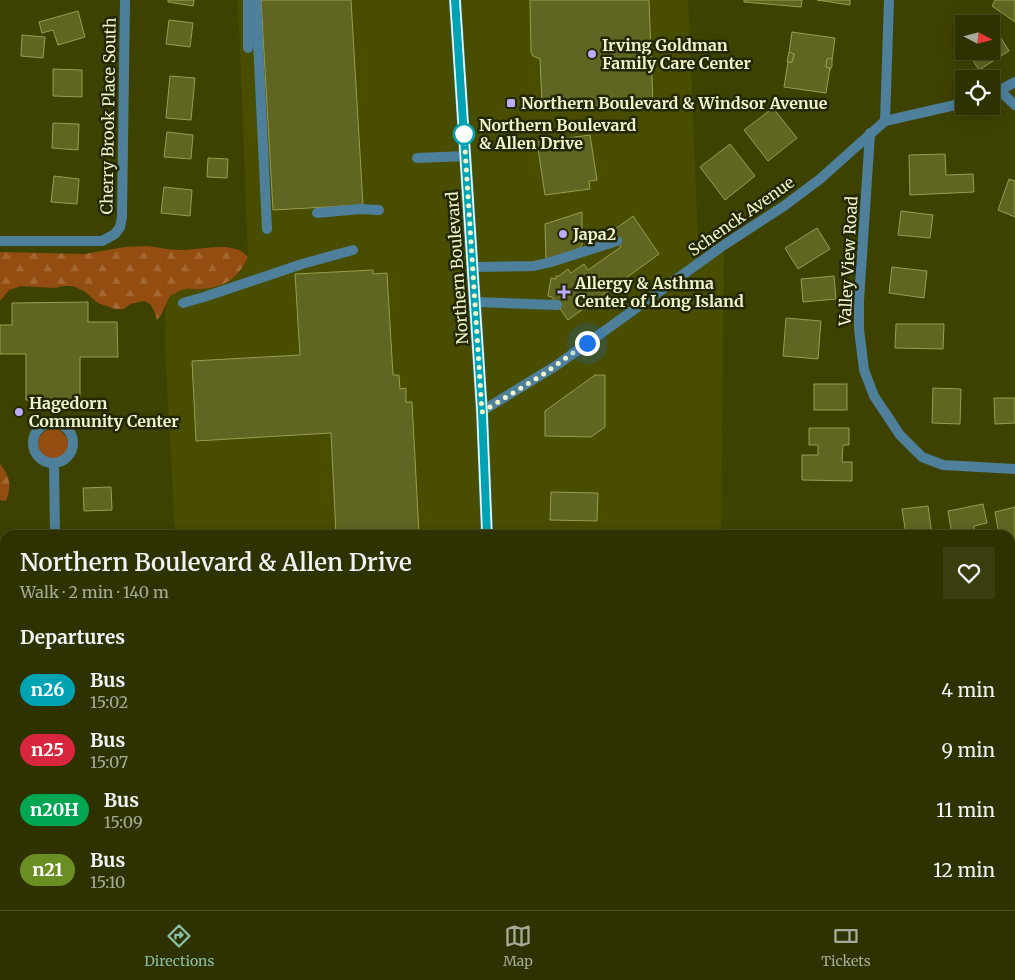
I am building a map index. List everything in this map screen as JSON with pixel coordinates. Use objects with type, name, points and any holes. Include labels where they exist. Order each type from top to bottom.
[{"type":"main road","name":"Northern Boulevard","points":[[456,0],[488,530]]},
{"type":"street","name":"Cherry Brook Place South","points":[[0,241],[94,242],[111,237],[120,227],[122,207],[125,0]]},
{"type":"street","points":[[248,0],[248,48]]},
{"type":"street","points":[[256,0],[267,229]]},
{"type":"street","points":[[889,0],[884,121],[955,105]]},
{"type":"street","points":[[1000,91],[1015,82]]},
{"type":"street","points":[[1000,96],[1015,105]]},
{"type":"street","name":"Schenck Avenue","points":[[482,412],[557,365],[724,246],[784,206],[820,179],[884,121]]},
{"type":"street","name":"Valley View Road","points":[[870,133],[859,300],[859,329],[864,370],[874,396],[900,435],[922,457],[943,465],[1015,469]]},
{"type":"street","points":[[417,158],[466,156]]},
{"type":"street","points":[[317,212],[360,209],[379,210]]},
{"type":"street","points":[[473,267],[534,266],[617,241]]},
{"type":"street","points":[[183,303],[302,264],[353,250]]},
{"type":"street","points":[[475,302],[557,305]]},
{"type":"street","points":[[54,423],[66,428],[73,440],[73,447],[66,458],[54,463],[47,462],[37,455],[33,443],[37,431],[47,424],[54,423]]},
{"type":"street","points":[[54,463],[55,530]]},
{"type":"shaded area","points":[[238,0],[688,0],[699,262],[724,245],[721,530],[175,530],[165,347],[166,307],[170,296],[185,289],[198,289],[227,282],[236,277],[242,270],[248,257]]},
{"type":"green space","points":[[147,246],[171,250],[225,247],[234,248],[248,257],[240,271],[224,284],[210,288],[185,289],[170,296],[157,320],[150,304],[144,301],[130,304],[124,309],[115,309],[98,303],[84,291],[73,286],[55,288],[21,286],[9,290],[0,301],[0,252],[84,254],[125,247]]},
{"type":"green space","points":[[53,429],[64,433],[68,444],[64,455],[53,459],[42,455],[38,444],[42,433]]},
{"type":"green space","points":[[0,464],[9,481],[6,501],[0,500]]},
{"type":"building","points":[[168,0],[194,0],[193,6],[168,2]]},
{"type":"building","points":[[261,0],[351,0],[363,205],[273,210]]},
{"type":"building","name":"Irving Goldman Family Care Center","points":[[530,0],[649,0],[653,104],[551,107],[543,105],[540,59],[533,56],[531,52]]},
{"type":"building","points":[[744,0],[802,0],[801,7],[744,2]]},
{"type":"building","points":[[817,0],[850,0],[850,5]]},
{"type":"building","points":[[995,0],[1015,0],[1015,22],[992,6]]},
{"type":"building","points":[[78,11],[85,37],[58,45],[53,30],[42,33],[39,22]]},
{"type":"building","points":[[169,20],[193,23],[190,47],[166,44]]},
{"type":"building","points":[[792,32],[835,38],[832,60],[827,59],[826,67],[830,68],[826,93],[784,87],[788,62],[792,62],[794,54],[789,53]]},
{"type":"building","points":[[22,35],[45,37],[43,58],[21,56]]},
{"type":"building","points":[[1000,37],[1009,51],[1000,57]]},
{"type":"building","points":[[789,52],[794,54],[792,62],[787,62]]},
{"type":"building","points":[[832,58],[830,70],[830,68],[826,67],[827,59]]},
{"type":"building","points":[[973,60],[995,60],[979,70]]},
{"type":"building","points":[[53,69],[82,70],[82,97],[53,96]]},
{"type":"building","points":[[170,76],[195,78],[191,120],[166,118]]},
{"type":"building","points":[[773,108],[797,138],[768,161],[744,130]]},
{"type":"building","points":[[53,123],[79,124],[78,150],[52,148]]},
{"type":"building","points":[[167,132],[193,135],[191,159],[164,157]]},
{"type":"building","points":[[590,135],[597,180],[589,181],[590,189],[545,195],[537,142]]},
{"type":"building","points":[[730,144],[755,176],[725,200],[700,167]]},
{"type":"building","points":[[945,154],[946,175],[973,174],[974,192],[910,195],[909,155]]},
{"type":"building","points":[[208,158],[228,159],[227,178],[207,177]]},
{"type":"building","points":[[54,176],[79,179],[77,204],[51,202]]},
{"type":"building","points":[[1009,179],[1015,181],[1015,217],[998,210]]},
{"type":"building","points":[[164,187],[192,190],[190,216],[161,213]]},
{"type":"building","points":[[901,211],[933,215],[930,238],[898,235]]},
{"type":"building","name":"Japa2","points":[[582,212],[582,245],[579,249],[546,260],[545,224]]},
{"type":"building","points":[[633,216],[659,254],[568,320],[552,297],[548,296],[551,278],[556,279],[556,276],[559,276],[568,269],[571,273],[584,264],[588,270],[621,247],[611,232]]},
{"type":"building","points":[[817,228],[830,249],[798,269],[785,248]]},
{"type":"building","points":[[892,267],[927,271],[924,298],[889,293]]},
{"type":"building","points":[[373,270],[373,274],[387,273],[393,375],[399,375],[400,389],[406,388],[406,402],[412,402],[419,530],[336,530],[331,433],[196,441],[192,361],[300,355],[295,274]]},
{"type":"building","points":[[834,276],[836,299],[803,302],[801,279]]},
{"type":"building","points":[[88,302],[88,322],[117,322],[118,357],[80,357],[80,400],[26,400],[26,354],[0,354],[0,325],[12,325],[12,303]]},
{"type":"building","points":[[786,318],[821,321],[818,359],[783,356]]},
{"type":"building","points":[[896,324],[944,324],[943,349],[895,348]]},
{"type":"building","points":[[595,375],[605,375],[605,427],[591,437],[545,436],[545,411]]},
{"type":"building","points":[[814,384],[847,384],[847,410],[814,410]]},
{"type":"building","points":[[933,388],[961,389],[960,424],[932,423]]},
{"type":"building","points":[[994,398],[1015,398],[1015,423],[995,424]]},
{"type":"building","points":[[809,428],[849,428],[849,445],[843,445],[842,462],[852,462],[852,481],[802,480],[802,455],[818,455],[818,445],[809,445]]},
{"type":"building","points":[[111,487],[112,510],[84,511],[83,488]]},
{"type":"building","points":[[551,492],[598,493],[597,521],[550,520]]},
{"type":"building","points":[[983,504],[987,523],[974,526],[974,530],[951,530],[948,511]]},
{"type":"building","points":[[928,506],[931,530],[905,530],[902,509]]},
{"type":"building","points":[[1015,507],[1015,530],[998,530],[995,512]]},
{"type":"bus line","name":"n26","points":[[455,0],[482,412],[487,530]]},
{"type":"place","name":"Irving Goldman Family Care Center","points":[[592,54]]},
{"type":"place","name":"Northern Boulevard & Windsor Avenue","points":[[511,103]]},
{"type":"place","name":"Northern Boulevard & Allen Drive","points":[[464,134]]},
{"type":"place","name":"Japa2","points":[[563,234]]},
{"type":"place","name":"Allergy & Asthma Center of Long Island","points":[[564,292]]},
{"type":"place","name":"Hagedorn Community Center","points":[[19,412]]},
{"type":"route","points":[[464,134],[482,412],[542,375],[587,343]]}]
